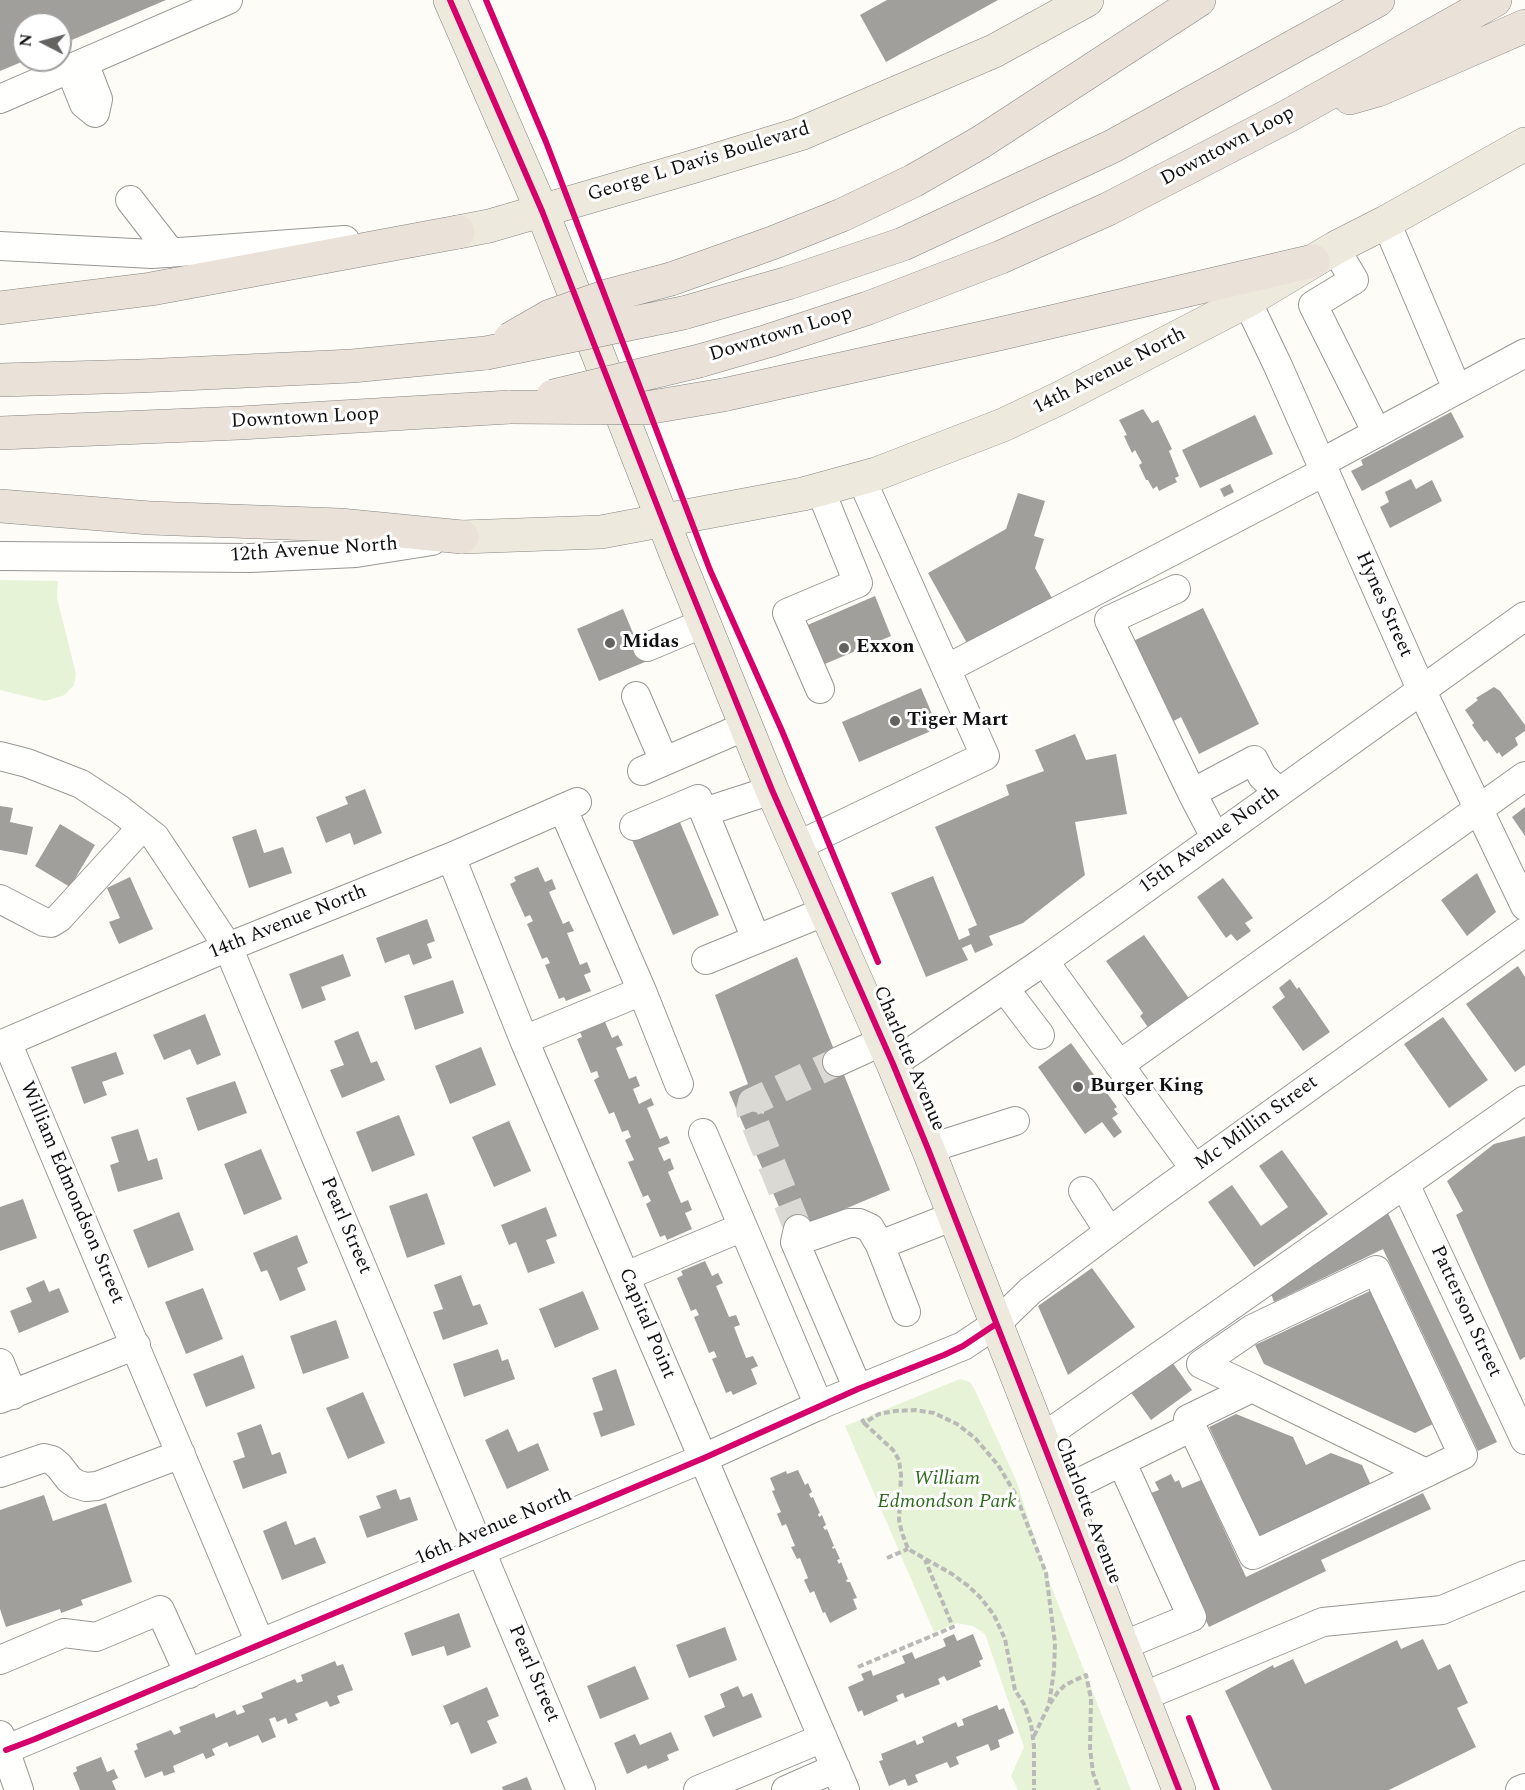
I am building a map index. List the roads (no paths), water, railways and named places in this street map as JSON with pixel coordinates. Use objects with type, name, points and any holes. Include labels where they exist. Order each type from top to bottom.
[{"type":"highway","points":[[486,353],[550,316],[607,296],[671,279],[772,243],[842,215],[913,181],[981,142],[1199,0]]},
{"type":"highway","points":[[1292,48],[1356,0]]},
{"type":"highway","points":[[0,380],[352,366],[486,353],[683,313],[788,284],[903,244],[1113,146],[1378,0]]},
{"type":"highway","name":"Downtown Loop","points":[[0,433],[240,423],[510,407],[699,361],[868,308],[1001,257],[1108,209],[1288,116],[1495,0]]},
{"type":"highway","points":[[1288,116],[1378,90],[1525,26]]},
{"type":"highway","points":[[0,308],[151,289],[458,232]]},
{"type":"highway","points":[[510,407],[646,408],[723,395],[977,339],[1324,255]]},
{"type":"highway","points":[[0,506],[150,518],[340,525],[462,537]]},
{"type":"main road","name":"Charlotte Avenue","points":[[450,0],[542,211],[772,790],[888,1052],[928,1149],[1179,1790]]},
{"type":"main road","name":"George L Davis Boulevard","points":[[458,232],[542,211],[800,134],[994,51],[1087,0]]},
{"type":"main road","name":"14th Avenue North","points":[[663,520],[820,489],[876,474],[1003,425],[1247,301],[1324,255],[1525,144]]},
{"type":"main road","name":"12th Avenue North","points":[[462,537],[601,532],[663,520]]},
{"type":"street","points":[[0,99],[228,0]]},
{"type":"street","points":[[118,252],[130,239],[136,227],[137,221],[130,200],[171,253]]},
{"type":"street","points":[[1386,222],[1457,389]]},
{"type":"street","name":"George L Davis Boulevard","points":[[0,246],[171,253],[458,232]]},
{"type":"street","points":[[1324,255],[1354,280],[1313,305],[1377,433]]},
{"type":"street","name":"Hynes Street","points":[[1247,301],[1421,689],[1525,906]]},
{"type":"street","points":[[946,669],[1323,467],[1377,433],[1525,353]]},
{"type":"street","points":[[797,846],[986,756],[861,478]]},
{"type":"street","points":[[820,489],[858,583],[787,613],[820,688]]},
{"type":"street","name":"12th Avenue North","points":[[0,556],[250,558],[356,553],[462,537]]},
{"type":"street","points":[[1176,589],[1109,620],[1215,837]]},
{"type":"street","name":"15th Avenue North","points":[[837,1062],[888,1052],[1005,989],[1525,615]]},
{"type":"street","points":[[647,647],[704,623]]},
{"type":"street","points":[[636,696],[653,766],[746,726]]},
{"type":"street","name":"Pearl Street","points":[[0,756],[27,763],[81,784],[120,809],[155,837],[228,947],[581,1790]]},
{"type":"street","points":[[1192,794],[1254,760],[1262,776],[1278,792]]},
{"type":"street","points":[[1119,1065],[1525,776]]},
{"type":"street","points":[[704,812],[772,790]]},
{"type":"street","points":[[634,826],[698,799],[756,939]]},
{"type":"street","name":"14th Avenue North","points":[[3,1044],[228,947],[570,805],[642,991]]},
{"type":"street","points":[[0,899],[44,922],[51,923],[59,918],[142,827]]},
{"type":"street","name":"Capital Point","points":[[451,856],[524,1040],[840,1779]]},
{"type":"street","points":[[706,960],[826,911]]},
{"type":"street","name":"Mc Millin Street","points":[[996,1324],[1030,1291],[1194,1168],[1525,932]]},
{"type":"street","points":[[1044,961],[1194,1168]]},
{"type":"street","points":[[1005,989],[1040,1035]]},
{"type":"street","points":[[524,1040],[642,991],[679,1083]]},
{"type":"street","name":"William Edmondson Street","points":[[3,1044],[136,1345],[260,1643]]},
{"type":"street","points":[[1042,1438],[1525,1100]]},
{"type":"street","points":[[928,1149],[1015,1121]]},
{"type":"street","points":[[703,1133],[819,1406]]},
{"type":"street","name":"Patterson Street","points":[[1405,1184],[1525,1440]]},
{"type":"street","points":[[1083,1191],[1109,1231]]},
{"type":"street","points":[[880,1245],[954,1216]]},
{"type":"street","points":[[858,1389],[796,1236],[849,1222],[870,1228],[880,1245],[906,1311]]},
{"type":"street","points":[[626,1276],[743,1227]]},
{"type":"street","points":[[1252,1388],[1188,1419],[1253,1555],[1426,1473],[1463,1455],[1376,1270],[1252,1329],[1201,1364],[1252,1388],[1426,1473]]},
{"type":"street","name":"16th Avenue North","points":[[2,1746],[189,1674],[704,1458],[858,1389],[963,1347],[996,1324]]},
{"type":"street","points":[[0,1363],[6,1397],[136,1345]]},
{"type":"street","points":[[1062,1491],[1192,1427]]},
{"type":"street","points":[[0,1473],[37,1458],[44,1458],[52,1460],[76,1484],[86,1487],[97,1486],[181,1454]]},
{"type":"street","points":[[1122,1463],[1192,1617],[1122,1646]]},
{"type":"street","points":[[1142,1697],[1323,1622],[1442,1610],[1525,1575]]},
{"type":"street","points":[[0,1660],[64,1633],[96,1637],[160,1610],[189,1674]]},
{"type":"street","points":[[698,1790],[822,1738]]},
{"type":"street","points":[[2,1746],[19,1790]]},
{"type":"street","points":[[786,1790],[840,1779]]},
{"type":"street","points":[[1520,1790],[1525,1788]]},
{"type":"tunnel","points":[[798,1229],[750,1111],[752,1102],[837,1062]]},
{"type":"place","name":"Midas","points":[[610,643]]},
{"type":"place","name":"Exxon","points":[[844,648]]},
{"type":"place","name":"Tiger Mart","points":[[895,721]]},
{"type":"place","name":"Burger King","points":[[1078,1087]]},
{"type":"park label","name":"William Edmondson Park","points":[[947,1492]]}]
